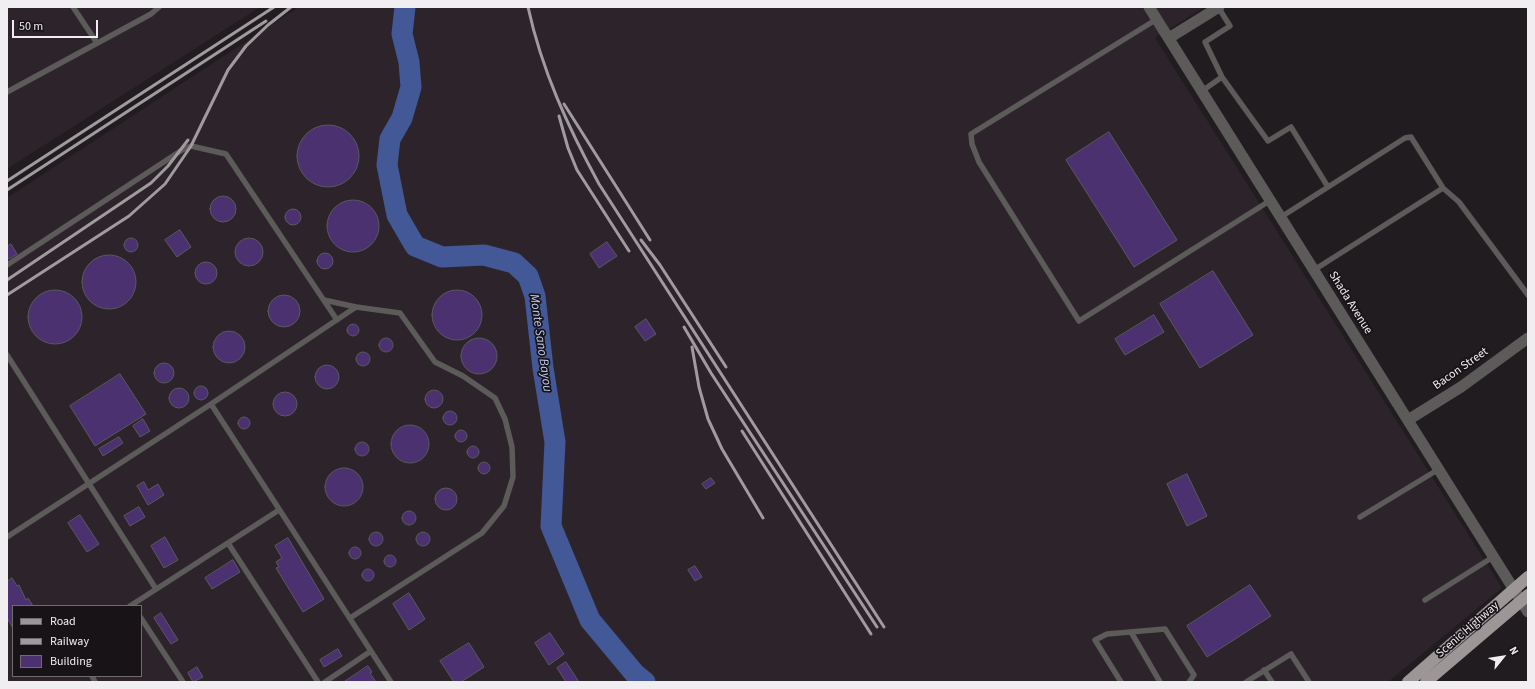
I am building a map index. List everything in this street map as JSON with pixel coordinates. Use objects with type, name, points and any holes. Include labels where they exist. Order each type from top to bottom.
[{"type":"main road","name":"Scenic Highway","points":[[1408,682],[1514,591],[1528,577]]},
{"type":"main road","name":"Scenic Highway","points":[[1426,682],[1524,598]]},
{"type":"street","name":"Shada Avenue","points":[[1149,7],[1514,591],[1524,598],[1528,612]]},
{"type":"street","points":[[1169,38],[1218,7]]},
{"type":"street","name":"Bacon Street","points":[[1408,420],[1460,387],[1527,340]]},
{"type":"lane","points":[[73,7],[97,44]]},
{"type":"lane","points":[[7,92],[151,14],[159,7]]},
{"type":"lane","points":[[1218,7],[1230,26],[1205,42],[1222,77],[1268,141],[1291,127],[1328,187]]},
{"type":"lane","points":[[1157,19],[971,134],[972,144],[979,162],[1079,321],[1271,200]]},
{"type":"lane","points":[[1202,91],[1222,77]]},
{"type":"lane","points":[[1281,217],[1405,138],[1411,137],[1443,188],[1459,202],[1528,295]]},
{"type":"lane","points":[[7,265],[182,150],[191,146],[226,154],[337,320]]},
{"type":"lane","points":[[1314,270],[1443,188]]},
{"type":"lane","points":[[324,300],[356,307],[400,313],[435,362],[463,376],[495,398],[505,419],[512,447],[513,477],[504,506],[482,533],[350,618]]},
{"type":"lane","points":[[7,537],[211,404],[356,307]]},
{"type":"lane","points":[[7,355],[156,589]]},
{"type":"lane","points":[[211,404],[391,682]]},
{"type":"lane","points":[[1360,517],[1438,469]]},
{"type":"lane","points":[[133,605],[279,510]]},
{"type":"lane","points":[[228,543],[318,682]]},
{"type":"lane","points":[[1425,600],[1493,557]]},
{"type":"lane","points":[[142,620],[183,682]]},
{"type":"lane","points":[[1121,682],[1095,640],[1107,634],[1165,630],[1194,675],[1189,682]]},
{"type":"lane","points":[[1131,632],[1160,682]]},
{"type":"lane","points":[[325,682],[371,652]]},
{"type":"lane","points":[[1246,682],[1291,654],[1309,682]]},
{"type":"lane","points":[[1264,670],[1272,682]]},
{"type":"shaded area","points":[[7,7],[260,7],[7,169]]},
{"type":"shaded area","points":[[299,7],[1204,7],[1155,38],[1502,588],[1388,682],[7,682],[7,198]]},
{"type":"building","points":[[322,125],[334,125],[350,134],[357,144],[359,156],[357,168],[350,178],[334,187],[322,187],[311,182],[302,173],[297,162],[297,150],[302,139],[311,130]]},
{"type":"building","points":[[1109,132],[1177,240],[1134,267],[1066,160]]},
{"type":"building","points":[[223,196],[232,200],[236,209],[232,218],[223,222],[214,218],[210,209],[214,200]]},
{"type":"building","points":[[353,200],[363,202],[371,208],[377,216],[379,226],[377,236],[371,244],[363,250],[353,252],[343,250],[335,244],[329,236],[327,226],[329,216],[335,208],[343,202]]},
{"type":"building","points":[[290,209],[296,209],[301,214],[299,223],[296,225],[290,225],[285,220],[285,214]]},
{"type":"building","points":[[180,230],[191,247],[177,257],[165,240]]},
{"type":"building","points":[[131,238],[136,240],[138,245],[136,250],[131,252],[126,250],[124,245],[126,240]]},
{"type":"building","points":[[249,238],[259,242],[263,252],[259,262],[249,266],[239,262],[235,252],[239,242]]},
{"type":"building","points":[[607,242],[617,256],[599,268],[590,254]]},
{"type":"building","points":[[11,244],[17,254],[9,259],[7,256],[7,247]]},
{"type":"building","points":[[322,253],[328,253],[333,258],[331,267],[328,269],[322,269],[317,264],[317,258]]},
{"type":"building","points":[[104,255],[114,255],[124,259],[132,267],[136,277],[136,287],[132,297],[124,305],[114,309],[104,309],[94,305],[86,297],[82,287],[82,277],[86,267],[94,259]]},
{"type":"building","points":[[206,262],[214,265],[217,273],[214,281],[206,284],[198,281],[195,273],[198,265]]},
{"type":"building","points":[[1213,271],[1253,335],[1200,368],[1160,304]]},
{"type":"building","points":[[50,290],[60,290],[70,294],[78,302],[82,312],[82,322],[78,332],[70,340],[60,344],[50,344],[40,340],[32,332],[28,322],[28,312],[32,302],[40,294]]},
{"type":"building","points":[[452,290],[462,290],[475,297],[482,310],[482,320],[475,333],[462,340],[452,340],[443,336],[436,329],[432,320],[432,310],[436,301],[443,294]]},
{"type":"building","points":[[281,295],[287,295],[296,299],[300,311],[296,323],[287,327],[281,327],[272,323],[268,314],[268,308],[272,299]]},
{"type":"building","points":[[1154,315],[1164,332],[1125,355],[1115,339]]},
{"type":"building","points":[[646,319],[656,334],[645,341],[635,327]]},
{"type":"building","points":[[351,324],[355,324],[359,330],[355,336],[351,336],[347,332],[347,328]]},
{"type":"building","points":[[226,331],[232,331],[242,338],[245,347],[244,353],[238,360],[232,363],[226,363],[216,356],[213,350],[213,344],[220,334]]},
{"type":"building","points":[[386,338],[391,340],[393,345],[391,350],[386,352],[381,350],[379,345],[381,340]]},
{"type":"building","points":[[483,338],[492,343],[496,349],[496,363],[492,369],[483,374],[475,374],[466,369],[462,363],[461,352],[466,343],[472,339]]},
{"type":"building","points":[[363,352],[368,354],[370,359],[368,364],[363,366],[358,364],[356,359],[358,354]]},
{"type":"building","points":[[164,363],[171,366],[174,373],[171,380],[164,383],[157,380],[154,373],[157,366]]},
{"type":"building","points":[[327,365],[336,368],[339,377],[336,386],[327,389],[318,386],[315,377],[318,368]]},
{"type":"building","points":[[120,374],[146,414],[95,446],[70,406]]},
{"type":"building","points":[[201,386],[206,388],[208,393],[206,398],[201,400],[196,398],[194,393],[196,388]]},
{"type":"building","points":[[175,388],[183,388],[189,394],[189,402],[183,408],[175,408],[169,402],[169,394]]},
{"type":"building","points":[[434,390],[440,393],[443,399],[440,405],[434,408],[428,405],[425,399],[428,393]]},
{"type":"building","points":[[285,392],[290,393],[296,399],[296,409],[290,415],[285,416],[280,415],[274,409],[273,404],[274,399],[280,393]]},
{"type":"building","points":[[450,411],[455,413],[457,418],[455,423],[450,425],[445,423],[443,418],[445,413]]},
{"type":"building","points":[[244,417],[248,419],[250,423],[248,427],[244,429],[240,427],[238,423],[240,419]]},
{"type":"building","points":[[143,419],[150,431],[140,437],[133,426]]},
{"type":"building","points":[[410,425],[420,428],[426,434],[429,444],[426,454],[420,460],[410,463],[400,460],[394,454],[391,444],[394,434],[400,428]]},
{"type":"building","points":[[463,430],[466,431],[466,441],[459,442],[456,441],[455,434],[456,431]]},
{"type":"building","points":[[119,437],[123,443],[103,456],[99,449]]},
{"type":"building","points":[[362,442],[367,444],[369,449],[367,454],[362,456],[357,454],[355,449],[357,444]]},
{"type":"building","points":[[475,446],[478,447],[478,457],[471,458],[468,457],[467,450],[468,447]]},
{"type":"building","points":[[482,462],[486,462],[490,468],[486,474],[482,474],[478,470],[478,466]]},
{"type":"building","points":[[344,468],[357,474],[363,487],[357,500],[344,506],[331,500],[325,487],[331,474]]},
{"type":"building","points":[[1187,474],[1207,516],[1187,526],[1167,484]]},
{"type":"building","points":[[711,478],[715,483],[706,489],[702,484]]},
{"type":"building","points":[[144,482],[148,490],[158,484],[164,495],[148,505],[137,486]]},
{"type":"building","points":[[446,488],[454,491],[457,499],[454,507],[446,510],[438,507],[435,499],[438,491]]},
{"type":"building","points":[[139,507],[145,517],[130,526],[124,516]]},
{"type":"building","points":[[406,511],[412,511],[416,515],[416,521],[412,525],[406,525],[402,521],[402,515]]},
{"type":"building","points":[[80,515],[99,544],[87,552],[68,523]]},
{"type":"building","points":[[376,532],[381,534],[383,539],[381,544],[376,546],[371,544],[369,539],[371,534]]},
{"type":"building","points":[[423,532],[428,534],[430,539],[428,544],[423,546],[418,544],[416,539],[418,534]]},
{"type":"building","points":[[165,537],[178,560],[164,568],[151,546]]},
{"type":"building","points":[[288,538],[324,599],[303,612],[276,568],[279,567],[276,562],[282,558],[275,546]]},
{"type":"building","points":[[357,547],[360,548],[360,558],[353,559],[350,558],[349,551],[350,548]]},
{"type":"building","points":[[388,555],[392,555],[396,561],[392,567],[388,567],[384,563],[384,559]]},
{"type":"building","points":[[233,560],[240,572],[212,589],[205,578]]},
{"type":"building","points":[[695,566],[702,577],[695,581],[688,570]]},
{"type":"building","points":[[366,569],[370,569],[374,575],[370,581],[366,581],[362,577],[362,573]]},
{"type":"building","points":[[12,578],[17,586],[19,585],[26,600],[28,598],[32,605],[12,605],[12,626],[7,618],[7,582]]},
{"type":"building","points":[[1250,585],[1271,616],[1207,657],[1187,626]]},
{"type":"building","points":[[409,593],[425,619],[409,630],[393,604]]},
{"type":"building","points":[[161,613],[178,640],[171,644],[154,618]]},
{"type":"building","points":[[550,633],[564,654],[549,665],[535,643]]},
{"type":"building","points":[[469,643],[484,667],[461,682],[454,682],[440,661]]},
{"type":"building","points":[[338,649],[342,656],[324,667],[320,660]]},
{"type":"building","points":[[566,662],[579,682],[566,682],[557,668]]},
{"type":"building","points":[[368,666],[372,672],[370,673],[376,682],[344,682]]},
{"type":"building","points":[[197,667],[203,677],[193,682],[188,673]]},
{"type":"waterway","name":"Monte Sano Bayou","points":[[405,7],[402,34],[409,62],[411,87],[402,118],[390,139],[387,165],[397,215],[415,246],[442,257],[484,255],[514,263],[528,276],[535,296],[543,368],[555,442],[551,526],[590,620],[635,674],[645,682]]},
{"type":"railway","points":[[7,181],[274,7]]},
{"type":"railway","points":[[7,295],[129,216],[165,184],[191,146],[228,70],[246,46],[268,25],[291,7]]},
{"type":"railway","points":[[528,7],[548,76],[567,120],[599,184],[884,627]]},
{"type":"railway","points":[[7,190],[266,21]]},
{"type":"railway","points":[[564,104],[650,240]]},
{"type":"railway","points":[[559,116],[568,148],[577,170],[629,251]]},
{"type":"railway","points":[[7,280],[151,183],[168,166],[188,140]]},
{"type":"railway","points":[[641,240],[660,265],[726,367]]},
{"type":"railway","points":[[684,327],[711,373],[877,627]]},
{"type":"railway","points":[[692,347],[699,387],[708,419],[722,449],[763,518]]},
{"type":"railway","points":[[742,431],[871,634]]}]
